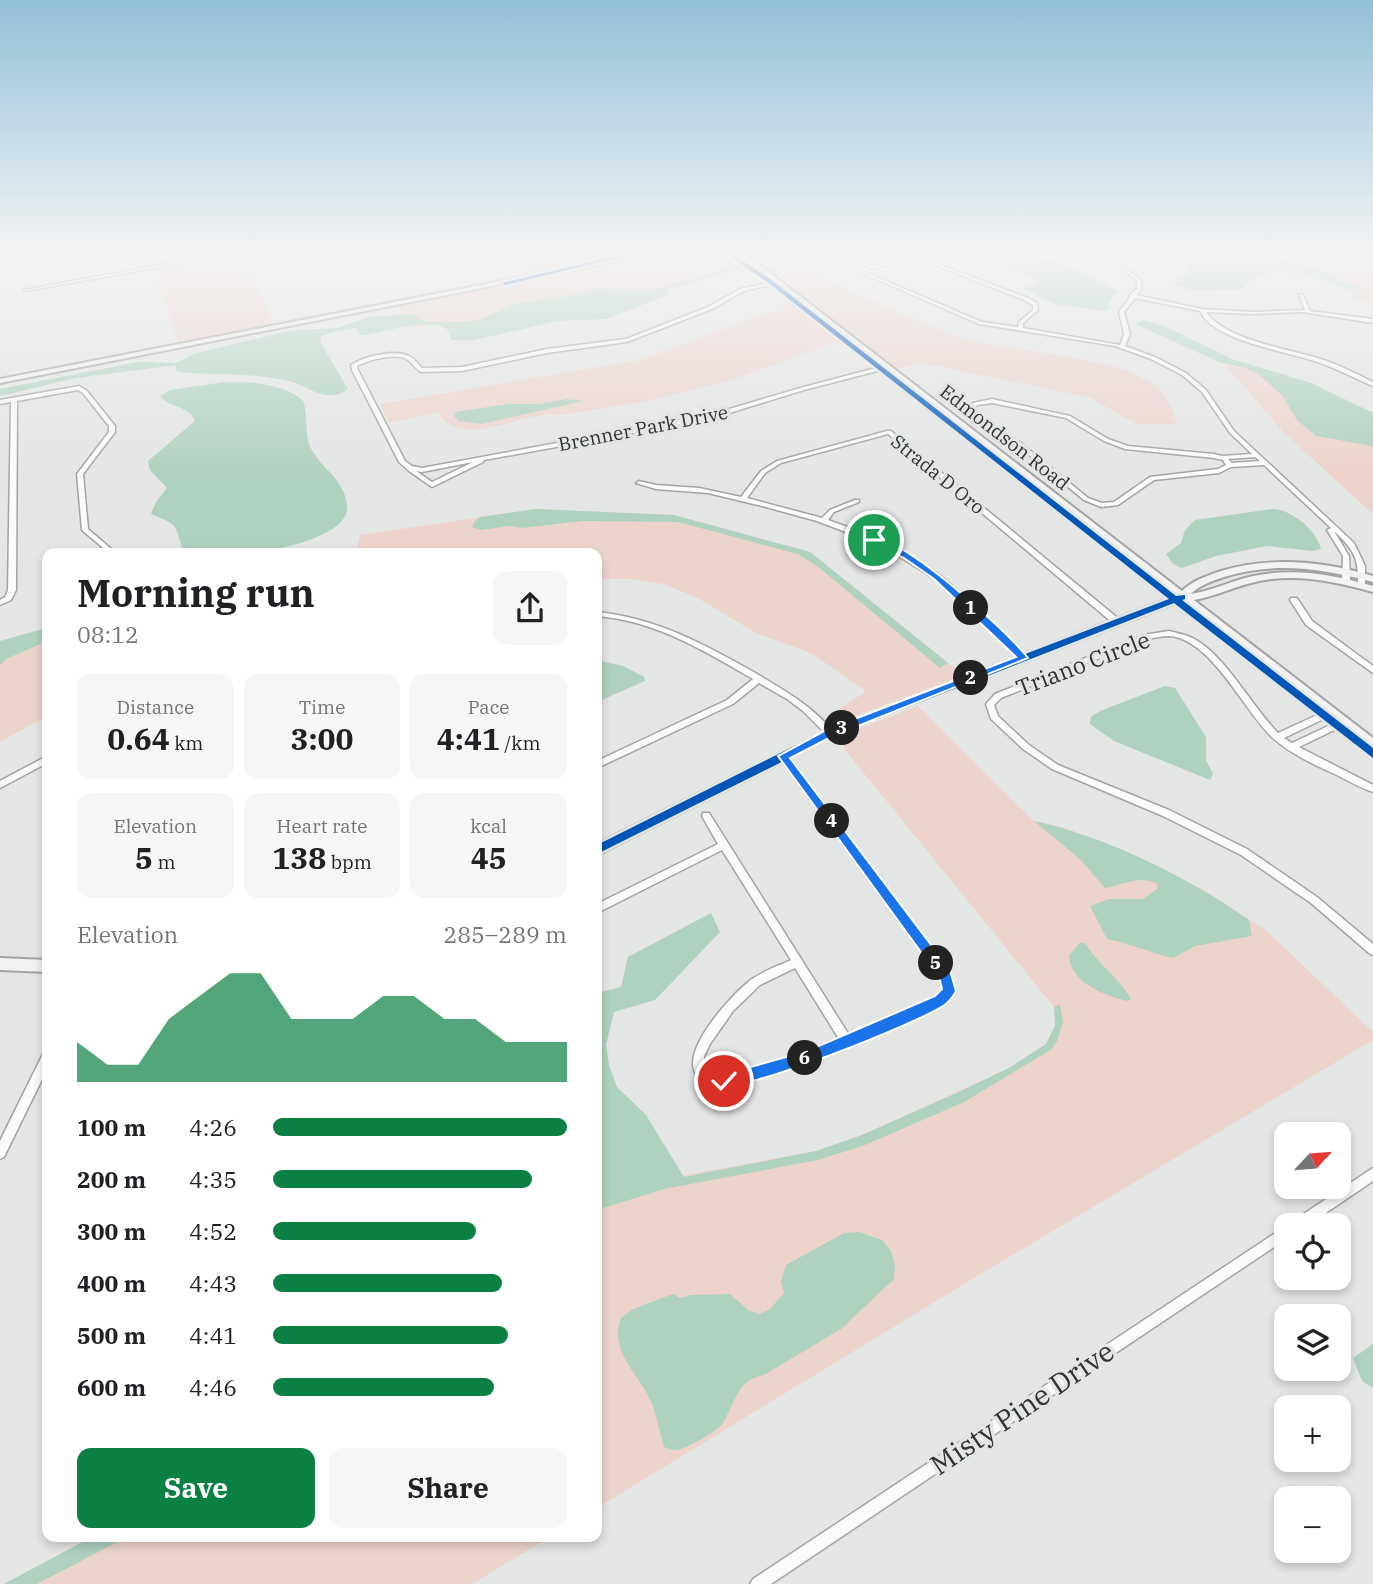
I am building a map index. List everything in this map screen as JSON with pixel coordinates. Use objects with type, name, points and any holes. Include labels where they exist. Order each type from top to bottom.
[{"type":"street","points":[[0,381],[279,327]]},
{"type":"street","name":"Brenner Park Drive","points":[[481,459],[474,466],[432,485],[402,462],[355,370],[359,365],[392,356],[410,358],[419,369],[450,370],[547,351],[621,341],[660,327]]},
{"type":"street","name":"Edmondson Road","points":[[835,327],[1373,744]]},
{"type":"street","points":[[1006,327],[1122,347],[1162,362],[1198,385],[1226,424],[1256,455],[1352,544],[1368,582]]},
{"type":"street","points":[[1122,347],[1127,334],[1125,327]]},
{"type":"street","points":[[1223,327],[1258,344],[1319,360],[1373,384]]},
{"type":"street","name":"Brenner Park Drive","points":[[407,466],[427,469],[712,416],[884,365]]},
{"type":"street","points":[[0,402],[79,388],[113,427],[80,474],[84,528],[107,548]]},
{"type":"street","points":[[0,603],[12,590],[15,400]]},
{"type":"street","points":[[1256,455],[1222,458],[1127,448],[1106,440],[1068,417],[986,401],[975,404],[971,409],[974,416],[1019,444],[1086,499],[1101,505],[1119,503],[1152,478],[1219,471],[1230,465],[1264,463]]},
{"type":"street","name":"Strada D Oro","points":[[742,500],[763,472],[779,462],[889,431],[1117,622]]},
{"type":"street","points":[[1222,458],[1230,465]]},
{"type":"street","points":[[639,483],[700,489],[823,522],[874,540],[926,569],[951,589],[1023,658]]},
{"type":"street","points":[[823,522],[834,510],[857,501]]},
{"type":"street","points":[[1316,512],[1342,545],[1347,559],[1346,577]]},
{"type":"street","points":[[1182,597],[1190,586],[1237,569],[1290,564],[1368,582]]},
{"type":"street","points":[[1237,569],[1248,580]]},
{"type":"street","points":[[602,847],[830,733],[1182,597],[1202,597],[1248,580],[1296,575],[1346,577]]},
{"type":"street","points":[[1294,600],[1309,623],[1373,670]]},
{"type":"street","points":[[602,614],[630,617],[661,628],[797,701],[830,733]]},
{"type":"street","name":"Triano Circle","points":[[1373,789],[1278,737],[1249,708],[1224,668],[1193,643],[1169,634],[1150,636],[998,696],[990,704],[994,717],[1033,752],[1055,767],[1185,822],[1244,852],[1314,900],[1373,950]]},
{"type":"street","points":[[602,763],[722,706],[758,680]]},
{"type":"street","points":[[1278,737],[1331,712]]},
{"type":"street","points":[[1292,747],[1344,722]]},
{"type":"street","points":[[783,756],[949,983],[949,991],[940,1000],[807,1058],[734,1080],[712,1080],[699,1071],[697,1056],[702,1045],[746,991],[760,980],[799,962]]},
{"type":"street","points":[[0,785],[42,762]]},
{"type":"street","points":[[706,816],[847,1042]]},
{"type":"street","points":[[602,906],[724,845]]},
{"type":"street","points":[[0,964],[42,966]]},
{"type":"street","points":[[0,1153],[42,1068]]},
{"type":"street","points":[[1315,1213],[1373,1174]]},
{"type":"street","name":"Misty Pine Drive","points":[[758,1584],[1274,1240]]},
{"type":"shaded area","points":[[173,327],[269,327],[179,345]]},
{"type":"shaded area","points":[[403,327],[364,335],[360,335],[356,328],[320,337],[348,389],[332,395],[275,378],[181,372],[176,371],[176,365],[76,378],[0,396],[0,389],[137,362],[176,363],[193,354],[292,330],[337,328]]},
{"type":"shaded area","points":[[441,327],[531,327],[474,340],[452,340],[447,329]]},
{"type":"shaded area","points":[[445,327],[527,327],[469,341],[452,340]]},
{"type":"shaded area","points":[[728,327],[831,327],[870,358],[844,339],[729,381],[638,403],[529,417],[478,430],[462,429],[449,424],[438,412],[389,423],[380,404],[640,360]]},
{"type":"shaded area","points":[[840,327],[934,327],[982,343],[1102,363],[1130,372],[1152,384],[1167,399],[1177,424],[1137,424],[1089,397],[921,363],[897,369]]},
{"type":"shaded area","points":[[1141,327],[1166,327],[1232,359],[1311,383],[1373,413],[1373,446],[1316,436],[1297,420],[1282,395],[1258,374],[1219,362]]},
{"type":"shaded area","points":[[1232,359],[1311,383],[1373,413],[1373,514],[1283,432],[1241,382],[1225,368]]},
{"type":"shaded area","points":[[225,382],[255,383],[286,390],[295,395],[303,401],[310,446],[343,490],[347,506],[345,517],[325,533],[280,548],[182,548],[175,527],[151,514],[167,488],[150,470],[148,461],[195,421],[184,409],[168,403],[160,396],[170,390]]},
{"type":"shaded area","points":[[567,399],[583,401],[481,424],[459,421],[454,416],[456,412],[508,404],[539,404]]},
{"type":"shaded area","points":[[536,509],[674,515],[810,552],[961,673],[956,675],[959,678],[910,698],[1034,821],[1066,828],[1203,889],[1268,932],[1373,1032],[1373,1040],[974,1278],[602,1505],[602,1190],[816,1151],[862,1135],[1009,1068],[1046,1045],[1055,1026],[1054,1007],[845,750],[831,715],[866,691],[811,653],[756,633],[696,597],[663,584],[632,579],[602,579],[602,548],[357,548],[360,535]]},
{"type":"shaded area","points":[[536,509],[674,515],[810,552],[948,663],[940,668],[817,566],[798,554],[678,522],[583,521],[522,528],[509,526],[481,530],[472,527],[480,517]]},
{"type":"shaded area","points":[[1272,509],[1287,513],[1302,522],[1319,542],[1321,549],[1312,551],[1267,546],[1216,556],[1182,568],[1173,564],[1166,554],[1181,543],[1185,530],[1195,520]]},
{"type":"shaded area","points":[[42,629],[42,719],[0,742],[0,641]]},
{"type":"shaded area","points":[[42,629],[42,643],[6,659],[0,665],[0,641]]},
{"type":"shaded area","points":[[602,661],[623,666],[644,677],[645,681],[602,700]]},
{"type":"shaded area","points":[[1165,686],[1175,688],[1206,737],[1206,760],[1213,774],[1210,780],[1114,741],[1090,724],[1091,717],[1100,711]]},
{"type":"shaded area","points":[[1034,821],[1090,837],[1173,874],[1249,920],[1252,936],[1195,946],[1173,958],[1107,939],[1090,906],[1109,899],[1143,899],[1157,889],[1157,884],[1138,880],[1105,888],[1080,859]]},
{"type":"shaded area","points":[[711,913],[720,932],[655,1000],[614,1012],[606,1045],[609,1065],[617,1087],[646,1115],[684,1177],[816,1151],[862,1135],[1009,1068],[1046,1044],[1055,1026],[1054,1007],[1060,1005],[1063,1022],[1052,1049],[964,1102],[865,1145],[818,1160],[664,1189],[602,1208],[602,992],[621,987],[628,957]]},
{"type":"shaded area","points":[[1080,943],[1085,943],[1131,999],[1127,1001],[1108,995],[1090,986],[1075,973],[1069,955]]},
{"type":"shaded area","points":[[859,1232],[882,1240],[891,1251],[895,1265],[894,1279],[841,1329],[764,1375],[748,1381],[738,1393],[723,1423],[715,1431],[680,1449],[664,1447],[652,1404],[622,1352],[618,1330],[621,1318],[633,1309],[673,1294],[680,1298],[691,1295],[730,1294],[748,1310],[759,1314],[770,1309],[784,1293],[781,1282],[786,1265],[844,1233]]},
{"type":"shaded area","points":[[1373,1344],[1373,1388],[1362,1381],[1353,1358]]},
{"type":"shaded area","points":[[83,1542],[542,1542],[472,1584],[4,1584]]},
{"type":"shaded area","points":[[83,1542],[117,1542],[37,1584],[4,1584]]},
{"type":"cycle path","points":[[827,327],[1373,754]]},
{"type":"cycle path","points":[[602,847],[830,733],[1182,597]]},
{"type":"route","points":[[724,1081],[807,1058],[847,1042],[940,1000],[947,995],[950,988],[945,975],[783,756],[830,733],[1023,658],[937,577],[907,556],[874,540]]}]
